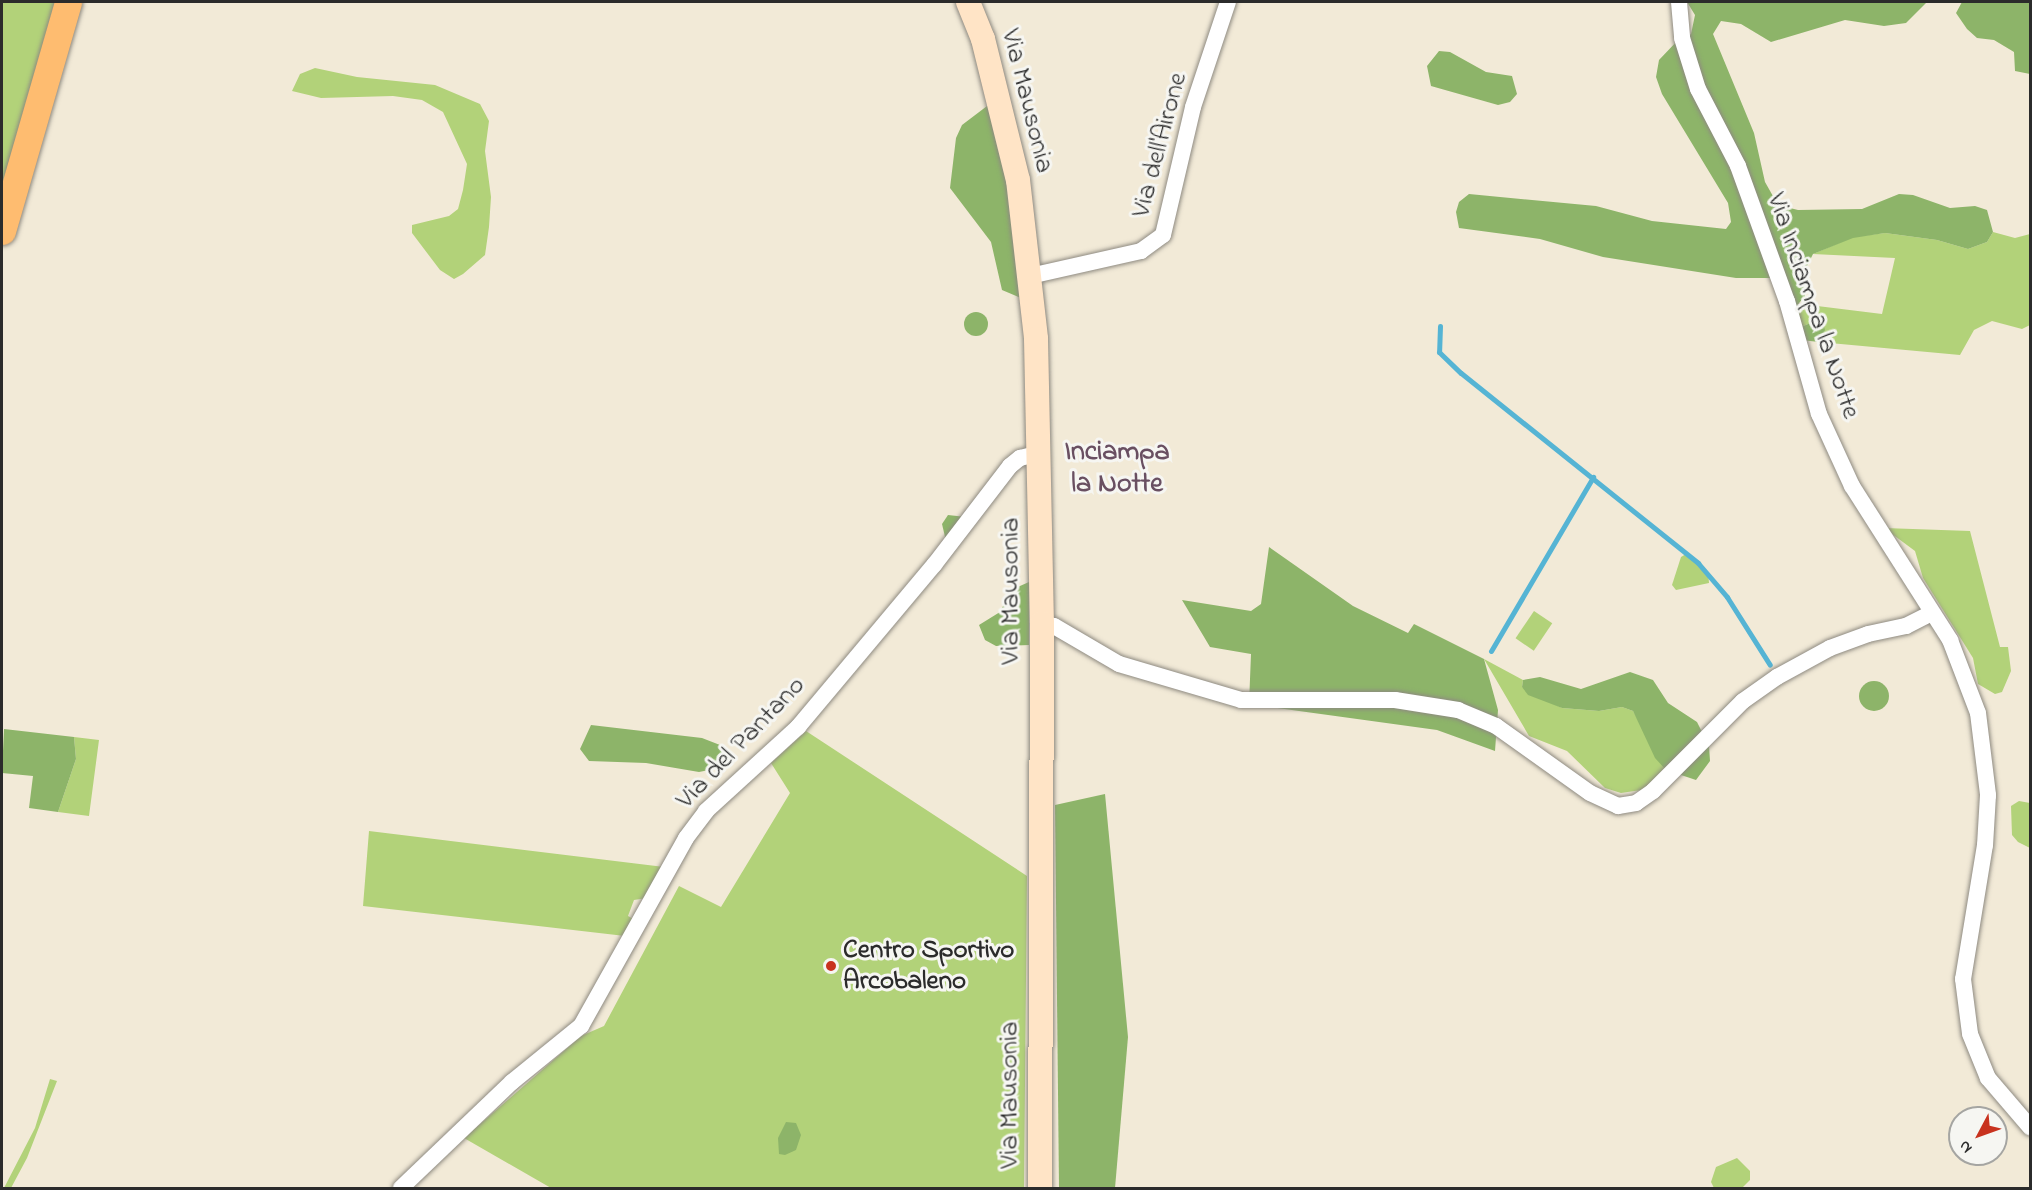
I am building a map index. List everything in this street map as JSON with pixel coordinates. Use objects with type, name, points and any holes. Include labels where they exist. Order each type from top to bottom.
[{"type":"main road","points":[[2,231],[68,2]]},
{"type":"main road","name":"Via Mausonia","points":[[968,2],[983,39],[1006,121],[1030,276],[1040,453],[1042,623],[1040,1188]]},
{"type":"street","name":"Via dell'Airone","points":[[1030,276],[1141,251],[1163,235],[1193,107],[1228,2]]},
{"type":"street","name":"Via Inciampa la Notte","points":[[1679,2],[1682,38],[1698,89],[1738,166],[1787,300],[1819,414],[1852,486],[1950,640],[1978,713],[1988,795],[1985,845],[1963,979],[1970,1034],[1988,1078],[2031,1127]]},
{"type":"street","name":"Via del Pantano","points":[[401,1188],[512,1082],[581,1026],[686,838],[706,811],[798,727],[934,565],[1010,466],[1020,458],[1040,453]]},
{"type":"street","points":[[1042,623],[1050,624],[1128,668],[1241,700],[1395,700],[1458,710],[1496,726],[1590,793],[1618,806],[1636,804],[1653,791],[1743,700],[1777,677],[1830,648],[1868,634],[1906,626],[1932,613]]},
{"type":"green space","points":[[2,2],[57,2],[2,203]]},
{"type":"green space","points":[[1687,2],[1927,2],[1906,23],[1884,26],[1845,20],[1771,42],[1741,24],[1721,21],[1713,34],[1754,133],[1765,182],[1778,205],[1798,210],[1862,209],[1899,194],[1913,195],[1950,208],[1975,206],[1987,210],[1993,232],[1987,242],[1968,249],[1937,240],[1885,233],[1853,238],[1813,254],[1804,272],[1805,296],[1794,309],[1685,39],[1691,34],[1695,15]]},
{"type":"green space","points":[[1962,2],[2030,2],[2030,74],[2015,71],[2014,52],[1994,40],[1977,38],[1967,29],[1956,13]]},
{"type":"green space","points":[[1679,39],[1728,154],[1773,278],[1736,278],[1603,257],[1540,239],[1459,228],[1456,212],[1459,202],[1469,194],[1596,206],[1652,221],[1726,229],[1731,222],[1728,203],[1662,94],[1656,77],[1659,60]]},
{"type":"green space","points":[[1439,51],[1450,52],[1486,72],[1512,76],[1517,94],[1510,102],[1498,105],[1431,86],[1427,66]]},
{"type":"green space","points":[[315,68],[357,77],[435,85],[480,104],[489,121],[485,151],[491,197],[489,227],[485,255],[463,274],[454,279],[440,270],[412,233],[412,225],[449,216],[458,209],[463,190],[467,164],[443,112],[422,100],[393,96],[321,98],[292,91],[300,74]]},
{"type":"green space","points":[[991,103],[1008,191],[1021,298],[1002,290],[991,242],[950,188],[956,138],[962,125]]},
{"type":"green space","points":[[1993,232],[2015,238],[2030,234],[2030,325],[2022,329],[1992,321],[1974,330],[1960,355],[1819,342],[1822,318],[1801,327],[1794,309],[1801,304],[1882,314],[1895,258],[1813,254],[1853,237],[1885,233],[1937,240],[1968,249],[1987,242]]},
{"type":"green space","points":[[976,312],[981,313],[987,319],[987,329],[981,335],[976,336],[971,335],[965,329],[964,324],[965,319],[971,313]]},
{"type":"green space","points":[[1822,318],[1825,330],[1819,342],[1801,340],[1801,327]]},
{"type":"green space","points":[[948,515],[966,517],[946,541],[942,524]]},
{"type":"green space","points":[[1884,528],[1970,531],[2000,647],[2008,647],[2011,671],[2002,692],[1995,694],[1978,684],[1973,658],[1923,578],[1915,551]]},
{"type":"green space","points":[[1269,547],[1353,606],[1408,633],[1414,624],[1484,659],[1498,710],[1495,751],[1437,730],[1249,704],[1251,654],[1210,647],[1182,600],[1251,611],[1261,604]]},
{"type":"green space","points":[[1686,554],[1708,572],[1709,583],[1676,590],[1672,585],[1681,557]]},
{"type":"green space","points":[[1029,582],[1029,645],[996,646],[985,640],[979,625],[1000,612],[1011,590]]},
{"type":"green space","points":[[1534,611],[1552,623],[1534,651],[1516,638]]},
{"type":"green space","points":[[1484,659],[1523,680],[1522,687],[1562,708],[1599,711],[1622,707],[1633,711],[1666,770],[1648,789],[1621,793],[1605,788],[1567,751],[1529,736]]},
{"type":"green space","points":[[1630,672],[1653,680],[1668,703],[1697,722],[1709,746],[1710,761],[1696,780],[1666,770],[1655,758],[1633,711],[1622,707],[1599,711],[1562,708],[1528,695],[1522,687],[1523,680],[1540,677],[1581,689]]},
{"type":"green space","points":[[1874,681],[1880,682],[1888,690],[1888,702],[1880,710],[1874,711],[1868,710],[1860,702],[1859,696],[1860,690],[1868,682]]},
{"type":"green space","points":[[591,725],[702,738],[720,745],[724,761],[719,768],[699,772],[646,763],[589,761],[580,749]]},
{"type":"green space","points":[[4,729],[74,737],[76,759],[58,812],[29,808],[33,776],[2,773]]},
{"type":"green space","name":"Centro Sportivo Arcobaleno","points":[[806,731],[1027,876],[1024,1188],[551,1188],[464,1138],[581,1036],[604,1026],[679,886],[721,907],[790,793],[771,763]]},
{"type":"green space","points":[[74,737],[99,740],[89,816],[58,812],[76,759]]},
{"type":"green space","points":[[1105,794],[1128,1037],[1115,1188],[1059,1188],[1055,805]]},
{"type":"green space","points":[[2019,801],[2030,803],[2030,848],[2018,842],[2012,835],[2011,806]]},
{"type":"green space","points":[[369,831],[664,867],[647,898],[634,900],[628,916],[635,920],[625,936],[363,906]]},
{"type":"green space","points":[[50,1079],[57,1081],[27,1158],[11,1188],[4,1188],[35,1128]]},
{"type":"green space","points":[[786,1122],[796,1123],[801,1135],[796,1150],[785,1155],[779,1154],[778,1138]]},
{"type":"green space","points":[[1737,1158],[1750,1171],[1750,1180],[1742,1188],[1714,1188],[1711,1182],[1716,1167]]},
{"type":"waterway","points":[[1440,326],[1439,352],[1461,373],[1698,563],[1727,597],[1770,665]]},
{"type":"waterway","points":[[1491,651],[1593,477]]},
{"type":"place","name":"Centro Sportivo Arcobaleno","points":[[831,966]]},
{"type":"district","name":"Inciampa la Notte","points":[[1117,469]]}]
